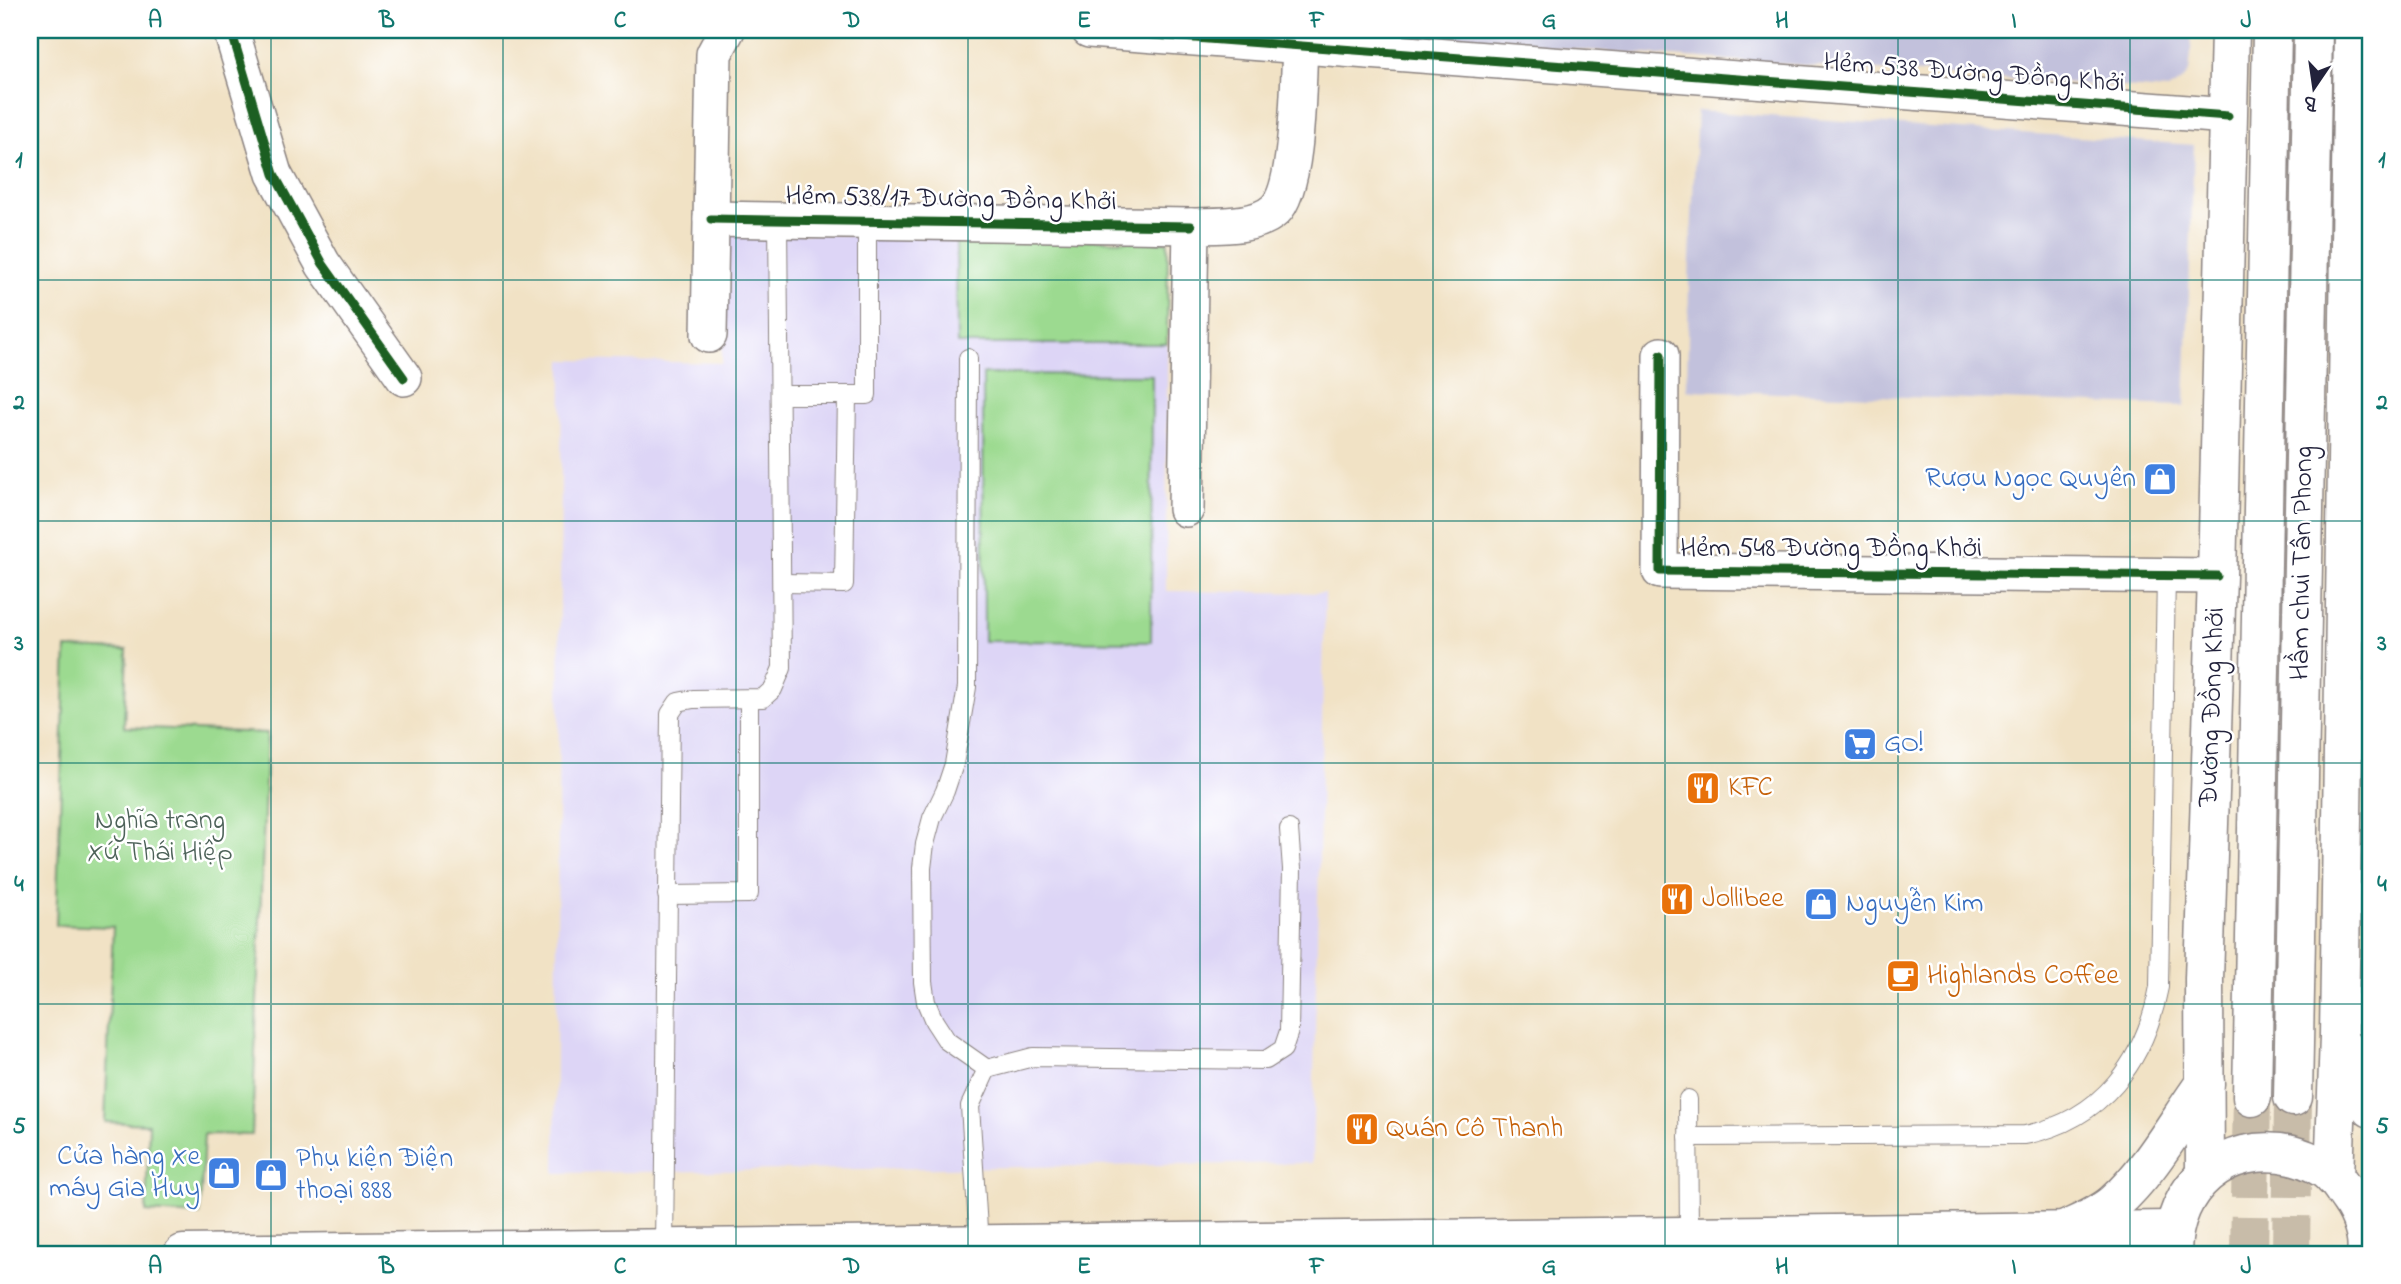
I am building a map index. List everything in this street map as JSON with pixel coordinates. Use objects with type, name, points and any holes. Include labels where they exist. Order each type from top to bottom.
[{"type":"main road","name":"Đường Đồng Khởi","points":[[2205,1174],[2204,979],[2230,30]]},
{"type":"main road","name":"Hầm chui Tân Phong","points":[[2252,1097],[2272,30]]},
{"type":"main road","name":"Hầm chui Tân Phong","points":[[2293,1097],[2313,30]]},
{"type":"main road","points":[[2334,1178],[2339,1036],[2353,30]]},
{"type":"main road","points":[[2339,1036],[2358,1085],[2371,1108]]},
{"type":"main road","points":[[2062,1232],[2100,1213],[2114,1202],[2150,1161],[2205,1083]]},
{"type":"main road","points":[[183,1254],[2062,1232],[2172,1242],[2178,1211],[2187,1195],[2205,1174],[2230,1159],[2254,1153],[2279,1152],[2302,1158],[2334,1178],[2365,1212],[2367,1254]]},
{"type":"street","points":[[231,30],[274,174],[323,264],[404,378]]},
{"type":"street","points":[[709,335],[714,54],[727,30]]},
{"type":"street","name":"Hẻm 538 Đường Đồng Khởi","points":[[1089,30],[2228,116]]},
{"type":"street","name":"Hẻm 538/17 Đường Đồng Khởi","points":[[711,219],[1191,226],[1247,224],[1275,210],[1288,187],[1293,158],[1300,44]]},
{"type":"street","points":[[1186,509],[1191,226]]},
{"type":"street","name":"Hẻm 548 Đường Đồng Khởi","points":[[1661,355],[1660,571],[2076,585],[2166,575],[2217,576]]},
{"type":"lane","points":[[664,1247],[670,714],[678,702],[693,699],[762,698],[774,689],[782,668],[778,220]]},
{"type":"lane","points":[[780,395],[867,395],[867,222]]},
{"type":"lane","points":[[968,358],[967,687],[954,764],[932,818],[922,868],[923,982],[926,1002],[947,1041],[987,1069],[1033,1057],[1266,1060],[1283,1049],[1289,1031],[1292,869],[1289,829]]},
{"type":"lane","points":[[782,583],[844,584],[847,396]]},
{"type":"lane","points":[[1688,1137],[2025,1135],[2062,1125],[2084,1112],[2104,1096],[2122,1076],[2137,1055],[2148,1030],[2159,987],[2166,575]]},
{"type":"lane","points":[[667,895],[749,894],[749,699]]},
{"type":"lane","points":[[979,1244],[970,1106],[987,1069]]},
{"type":"lane","points":[[1688,1100],[1689,1236]]},
{"type":"shaded area","points":[[1292,30],[2191,30],[2191,54],[2189,72],[2182,81],[2168,90]]},
{"type":"shaded area","points":[[1697,111],[2194,145],[2185,406],[1687,390]]},
{"type":"shaded area","points":[[724,232],[1168,242],[1166,591],[1325,593],[1312,1163],[555,1173],[562,360],[722,363]]},
{"type":"green space","points":[[956,236],[1168,242],[1167,344],[957,344]]},
{"type":"green space","points":[[983,374],[1152,375],[1151,642],[984,641]]},
{"type":"green space","name":"Nghĩa trang Xứ Thái Hiệp","points":[[66,648],[127,650],[124,727],[267,733],[252,1135],[204,1134],[200,1215],[146,1212],[149,1124],[105,1122],[113,927],[56,925]]},
{"type":"tunnel","points":[[2249,1254],[2252,1097]]},
{"type":"tunnel","points":[[2291,1254],[2293,1097]]},
{"type":"cycle path","points":[[231,30],[274,174],[323,264],[404,378]]},
{"type":"cycle path","points":[[1089,30],[2228,116]]},
{"type":"cycle path","points":[[711,219],[1191,226]]},
{"type":"cycle path","points":[[1661,355],[1660,571],[2217,576]]},
{"type":"place","name":"Rượu Ngọc Quyên","points":[[2160,479]]},
{"type":"place","name":"GO!","points":[[1860,744]]},
{"type":"place","name":"KFC","points":[[1703,788]]},
{"type":"place","name":"Jollibee","points":[[1677,899]]},
{"type":"place","name":"Nguyễn Kim","points":[[1821,904]]},
{"type":"place","name":"Highlands Coffee","points":[[1903,976]]},
{"type":"place","name":"Quán Cô Thanh","points":[[1362,1129]]},
{"type":"place","name":"Cửa hàng Xe máy Gia Huy","points":[[224,1173]]},
{"type":"place","name":"Phụ kiện Điện thoại 888","points":[[271,1175]]}]
